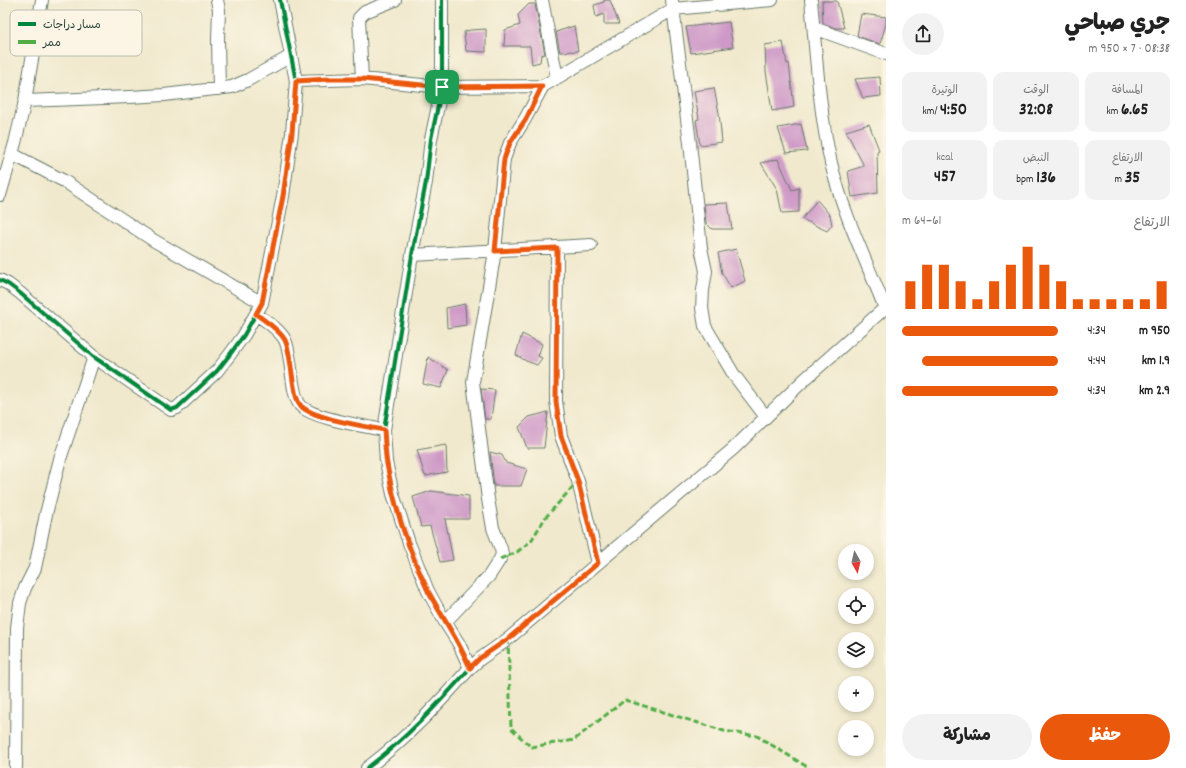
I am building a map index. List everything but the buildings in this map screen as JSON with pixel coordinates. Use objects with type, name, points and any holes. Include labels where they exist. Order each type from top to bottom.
[{"type":"street","points":[[40,10],[42,0]]},
{"type":"street","points":[[217,0],[219,10],[219,89]]},
{"type":"street","points":[[0,280],[20,293],[94,357],[169,408],[175,409],[217,371],[240,341],[259,308],[283,196],[292,133],[296,81],[280,0]]},
{"type":"street","points":[[362,79],[359,18],[365,12],[395,0]]},
{"type":"street","points":[[442,0],[442,87],[431,139],[426,182],[412,255],[384,430],[386,462],[393,494],[419,570],[445,622],[460,644],[470,668]]},
{"type":"street","points":[[542,0],[557,78]]},
{"type":"street","points":[[296,81],[362,79],[442,87],[542,86],[672,5],[772,0]]},
{"type":"street","points":[[367,768],[426,717],[480,658],[508,639],[733,449],[804,380],[885,308],[871,272],[852,231],[831,164],[818,78],[811,0]]},
{"type":"street","points":[[672,5],[706,271],[702,308],[704,321],[708,332],[734,375],[766,417]]},
{"type":"street","points":[[814,28],[886,54]]},
{"type":"street","points":[[0,195],[25,100],[32,56]]},
{"type":"street","points":[[25,100],[130,97],[219,89],[240,84],[291,56]]},
{"type":"street","points":[[445,622],[489,576],[502,554],[493,528],[488,499],[473,382],[495,251],[504,159],[510,143],[526,119],[542,86]]},
{"type":"street","points":[[12,154],[64,181],[259,308],[284,339],[289,350],[297,401],[304,409],[318,416],[384,430]]},
{"type":"street","points":[[412,255],[591,245]]},
{"type":"street","points":[[557,248],[556,402],[561,436],[578,481],[598,563]]},
{"type":"street","points":[[16,768],[17,628],[19,608],[25,588],[35,568],[46,514],[60,459],[94,357]]},
{"type":"marked path","points":[[500,559],[517,552],[531,541],[545,518],[578,481]]},
{"type":"marked path","points":[[508,639],[511,728],[531,747],[574,740],[625,700],[724,731],[757,736],[809,768]]},
{"type":"cycle path","points":[[0,280],[20,293],[94,357],[171,410],[177,408],[217,371],[244,335],[262,303],[283,196],[292,133],[296,81],[280,0]]},
{"type":"cycle path","points":[[367,768],[395,745],[434,708],[470,668],[459,644],[428,591],[409,543],[393,494],[386,462],[384,430],[412,255],[426,182],[431,139],[442,87],[442,0]]},
{"type":"route","points":[[362,79],[442,87],[487,88],[542,86],[526,119],[510,143],[504,159],[495,251],[557,248],[555,371],[556,402],[561,436],[578,481],[598,563],[508,639],[480,658],[470,668],[460,644],[445,622],[428,590],[409,543],[393,494],[386,462],[384,430],[318,416],[304,409],[297,401],[292,364],[289,350],[284,339],[278,332],[256,314],[262,303],[283,196],[290,151],[296,81],[362,79]]}]
